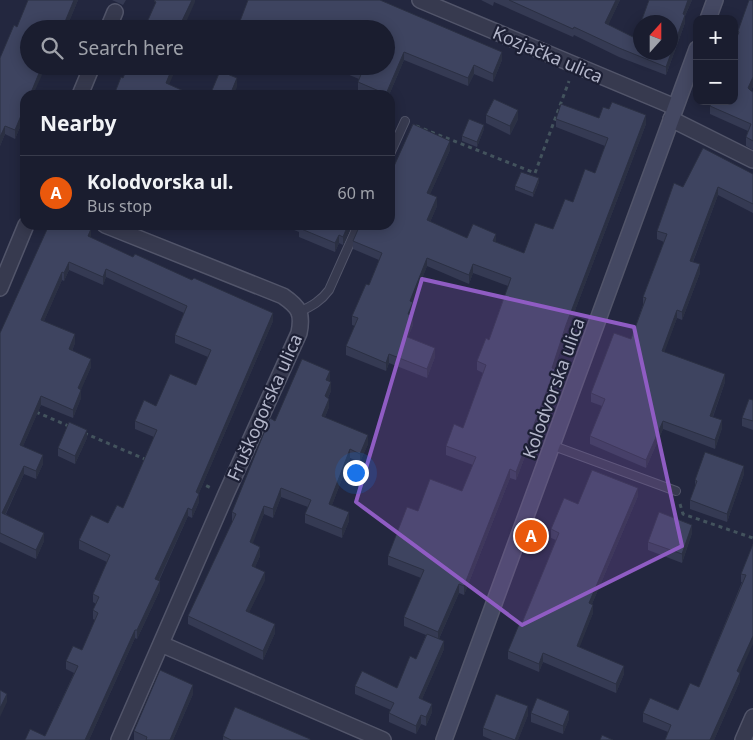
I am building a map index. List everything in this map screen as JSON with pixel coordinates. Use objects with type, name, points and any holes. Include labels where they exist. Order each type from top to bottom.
[{"type":"street","name":"Kozjačka ulica","points":[[420,0],[575,65],[673,113],[753,160]]},
{"type":"street","points":[[709,15],[715,0]]},
{"type":"street","points":[[111,20],[114,12]]},
{"type":"street","name":"Kolodvorska ulica","points":[[444,740],[693,60]]},
{"type":"street","points":[[82,90],[88,75]]},
{"type":"street","points":[[0,288],[24,230]]},
{"type":"street","name":"Fruškogorska ulica","points":[[118,230],[283,296],[294,304],[299,312],[301,322],[299,333],[226,494],[119,740]]},
{"type":"street","points":[[161,644],[383,740]]},
{"type":"street","points":[[743,740],[753,717]]},
{"type":"lane","points":[[395,143],[405,122]]},
{"type":"lane","points":[[299,312],[323,298],[329,290],[356,230]]},
{"type":"lane","points":[[552,445],[676,491]]},
{"type":"path","points":[[405,122],[535,173],[575,65]]},
{"type":"path","points":[[27,408],[72,427]]},
{"type":"path","points":[[81,431],[154,463]]},
{"type":"path","points":[[199,482],[226,494]]},
{"type":"path","points":[[676,491],[683,514],[753,538]]},
{"type":"highlighted area","points":[[422,279],[634,327],[682,546],[522,625],[356,502]]},
{"type":"building","points":[[28,0],[74,0],[66,20],[20,20],[20,75],[38,75],[32,90],[20,90],[20,118],[15,130],[5,126],[0,137],[0,58],[14,25],[17,27]]},
{"type":"building","points":[[192,0],[182,20],[148,20],[156,2],[154,1]]},
{"type":"building","points":[[248,0],[380,0],[502,52],[493,74],[474,65],[468,78],[404,52],[395,73],[395,20],[240,20]]},
{"type":"building","points":[[509,0],[616,0],[605,23],[633,37],[633,54],[574,27],[573,29]]},
{"type":"building","points":[[649,0],[688,0],[683,14],[685,15],[678,34],[678,15],[644,15]]},
{"type":"building","points":[[749,0],[753,0],[753,77],[748,88],[753,92],[753,141],[746,137],[751,124],[710,106],[738,105],[738,31]]},
{"type":"building","points":[[649,60],[669,60],[666,67]]},
{"type":"building","points":[[124,75],[169,75],[166,83],[181,90],[116,90],[121,77],[123,78]]},
{"type":"building","points":[[218,75],[230,75],[237,78],[232,90],[212,90]]},
{"type":"building","points":[[361,75],[394,75],[388,90],[377,90],[358,82]]},
{"type":"building","points":[[494,99],[518,110],[510,126],[486,115]]},
{"type":"building","points":[[612,102],[646,115],[566,325],[552,368],[555,369],[516,472],[510,469],[464,586],[459,584],[438,632],[404,617],[424,570],[388,556],[407,507],[418,511],[430,479],[462,491],[476,457],[446,446],[454,424],[463,428],[486,365],[477,361],[486,338],[489,340],[511,278],[473,264],[469,275],[427,258],[410,301],[413,302],[408,314],[413,316],[405,336],[435,348],[427,369],[389,354],[386,363],[346,346],[358,318],[352,316],[366,284],[369,285],[382,253],[353,241],[358,230],[395,230],[395,164],[413,124],[450,141],[427,193],[437,197],[427,220],[467,238],[473,224],[496,234],[493,241],[524,253],[535,223],[553,229],[565,199],[573,202],[585,169],[595,173],[608,138],[556,119],[561,104],[599,118],[603,107],[609,109]]},
{"type":"building","points":[[469,119],[484,125],[477,142],[462,136]]},
{"type":"building","points":[[703,148],[753,174],[753,204],[718,187],[690,261],[700,264],[682,312],[677,310],[662,351],[725,374],[710,416],[722,420],[715,440],[663,421],[646,460],[590,436],[605,399],[591,393],[614,333],[631,339],[646,298],[643,297],[667,234],[657,231],[674,183],[683,187]]},
{"type":"building","points":[[521,172],[539,178],[533,193],[515,186]]},
{"type":"building","points":[[47,230],[91,230],[88,236],[133,257],[135,254],[273,313],[196,492],[199,494],[192,510],[188,508],[155,579],[160,581],[137,630],[135,630],[85,740],[25,740],[30,729],[45,736],[78,666],[66,661],[73,646],[82,650],[98,613],[93,610],[99,597],[93,594],[110,555],[79,540],[91,515],[108,523],[117,505],[123,508],[157,430],[135,421],[144,400],[156,406],[170,374],[196,385],[211,350],[175,335],[187,306],[106,269],[103,277],[69,262],[64,273],[62,272],[41,320],[75,334],[69,349],[91,359],[78,388],[81,390],[73,410],[41,396],[20,445],[43,455],[36,471],[24,466],[2,513],[44,533],[36,550],[0,533],[0,333]]},
{"type":"building","points":[[304,230],[346,230],[343,237],[339,235],[335,243]]},
{"type":"building","points":[[302,359],[330,371],[326,380],[331,382],[325,396],[329,399],[322,416],[368,435],[360,454],[350,449],[329,504],[349,512],[342,529],[305,514],[311,500],[281,488],[273,509],[264,506],[250,542],[260,547],[252,566],[265,572],[246,611],[275,624],[263,651],[188,616],[236,514],[232,512],[270,418],[275,421]]},
{"type":"building","points":[[749,399],[753,400],[753,421],[742,418]]},
{"type":"building","points":[[69,422],[87,430],[75,456],[58,448]]},
{"type":"building","points":[[705,452],[744,466],[727,514],[690,500]]},
{"type":"building","points":[[592,470],[638,488],[589,603],[593,605],[577,646],[624,666],[616,684],[543,653],[539,664],[508,651],[520,622],[522,623],[559,533],[551,529],[564,498],[578,504]]},
{"type":"building","points":[[659,512],[692,525],[682,554],[648,542]]},
{"type":"building","points":[[753,544],[753,636],[737,671],[740,673],[710,740],[665,740],[671,725],[643,713],[650,698],[678,710],[690,683],[699,687],[746,575],[741,574]]},
{"type":"building","points":[[427,634],[444,641],[419,698],[432,704],[426,717],[421,715],[416,726],[389,713],[394,703],[355,686],[362,671],[397,688],[410,656],[416,659]]},
{"type":"building","points":[[160,670],[193,685],[170,740],[146,740],[147,737],[134,731]]},
{"type":"building","points":[[0,690],[7,694],[0,708]]},
{"type":"building","points":[[496,694],[528,706],[515,740],[483,728]]},
{"type":"building","points":[[537,698],[569,711],[563,726],[531,713]]},
{"type":"building","points":[[235,707],[310,740],[231,740],[223,736]]},
{"type":"building","points":[[602,735],[613,740],[600,740]]},
{"type":"place","name":"Kolodvorska ul.","points":[[531,536]]}]
